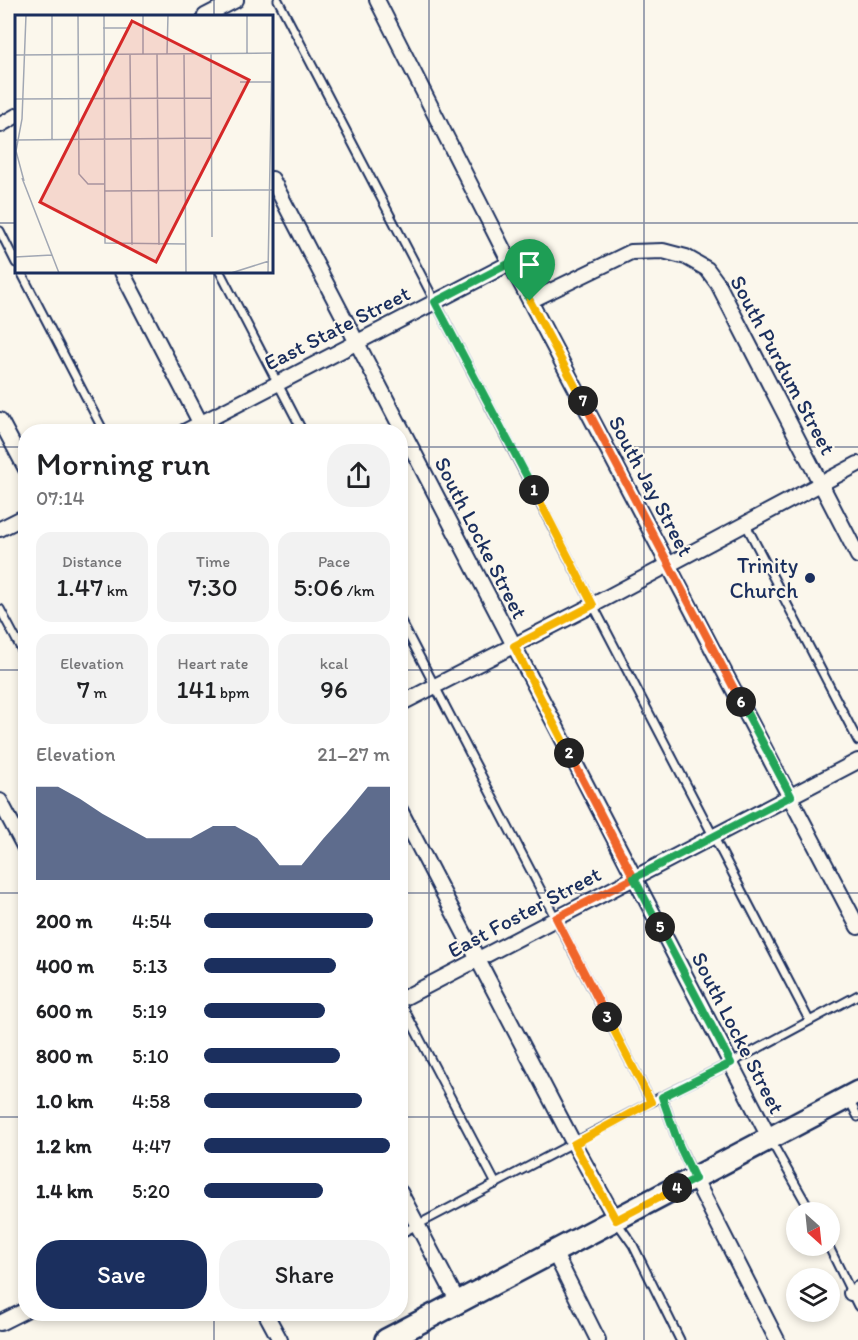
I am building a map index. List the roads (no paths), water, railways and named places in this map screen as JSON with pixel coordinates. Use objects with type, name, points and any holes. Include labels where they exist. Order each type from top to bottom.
[{"type":"main road","points":[[386,1340],[853,1095]]},
{"type":"street","points":[[207,15],[236,0]]},
{"type":"street","name":"South Jay Street","points":[[377,0],[510,263],[858,927]]},
{"type":"street","points":[[0,125],[15,117]]},
{"type":"street","name":"South Locke Street","points":[[273,181],[399,424]]},
{"type":"street","name":"South Purdum Street","points":[[530,301],[632,252],[663,251],[698,262],[707,269],[718,284],[858,556]]},
{"type":"street","name":"East State Street","points":[[210,424],[278,382],[510,263]]},
{"type":"street","points":[[123,273],[201,424]]},
{"type":"street","points":[[0,420],[18,454]]},
{"type":"street","name":"South Locke Street","points":[[408,441],[770,1139]]},
{"type":"street","points":[[408,700],[593,605],[858,464]]},
{"type":"street","points":[[0,530],[18,520]]},
{"type":"street","name":"East Foster Street","points":[[408,997],[858,761]]},
{"type":"street","points":[[0,801],[18,835]]},
{"type":"street","points":[[408,825],[616,1220]]},
{"type":"street","points":[[695,1179],[777,1340]]},
{"type":"street","points":[[408,1207],[458,1302]]},
{"type":"street","points":[[554,1252],[598,1340]]},
{"type":"street","points":[[0,1323],[18,1314]]},
{"type":"street","points":[[270,1321],[280,1340]]},
{"type":"lane","points":[[278,0],[809,1020]]},
{"type":"lane","points":[[0,231],[15,261]]},
{"type":"lane","points":[[22,273],[101,424]]},
{"type":"lane","points":[[221,273],[299,424]]},
{"type":"lane","points":[[746,523],[858,741]]},
{"type":"lane","points":[[0,609],[18,643]]},
{"type":"lane","points":[[408,634],[651,1102]]},
{"type":"lane","points":[[408,1230],[858,995]]},
{"type":"lane","points":[[408,1016],[496,1184]]},
{"type":"lane","points":[[853,1095],[858,1118]]},
{"type":"lane","points":[[662,1097],[679,1145],[695,1179]]},
{"type":"lane","points":[[770,1139],[805,1202]]},
{"type":"lane","points":[[616,1220],[633,1245],[680,1340]]},
{"type":"lane","points":[[834,1256],[855,1291],[858,1306]]},
{"type":"place","name":"Trinity Church","points":[[810,578]]}]
